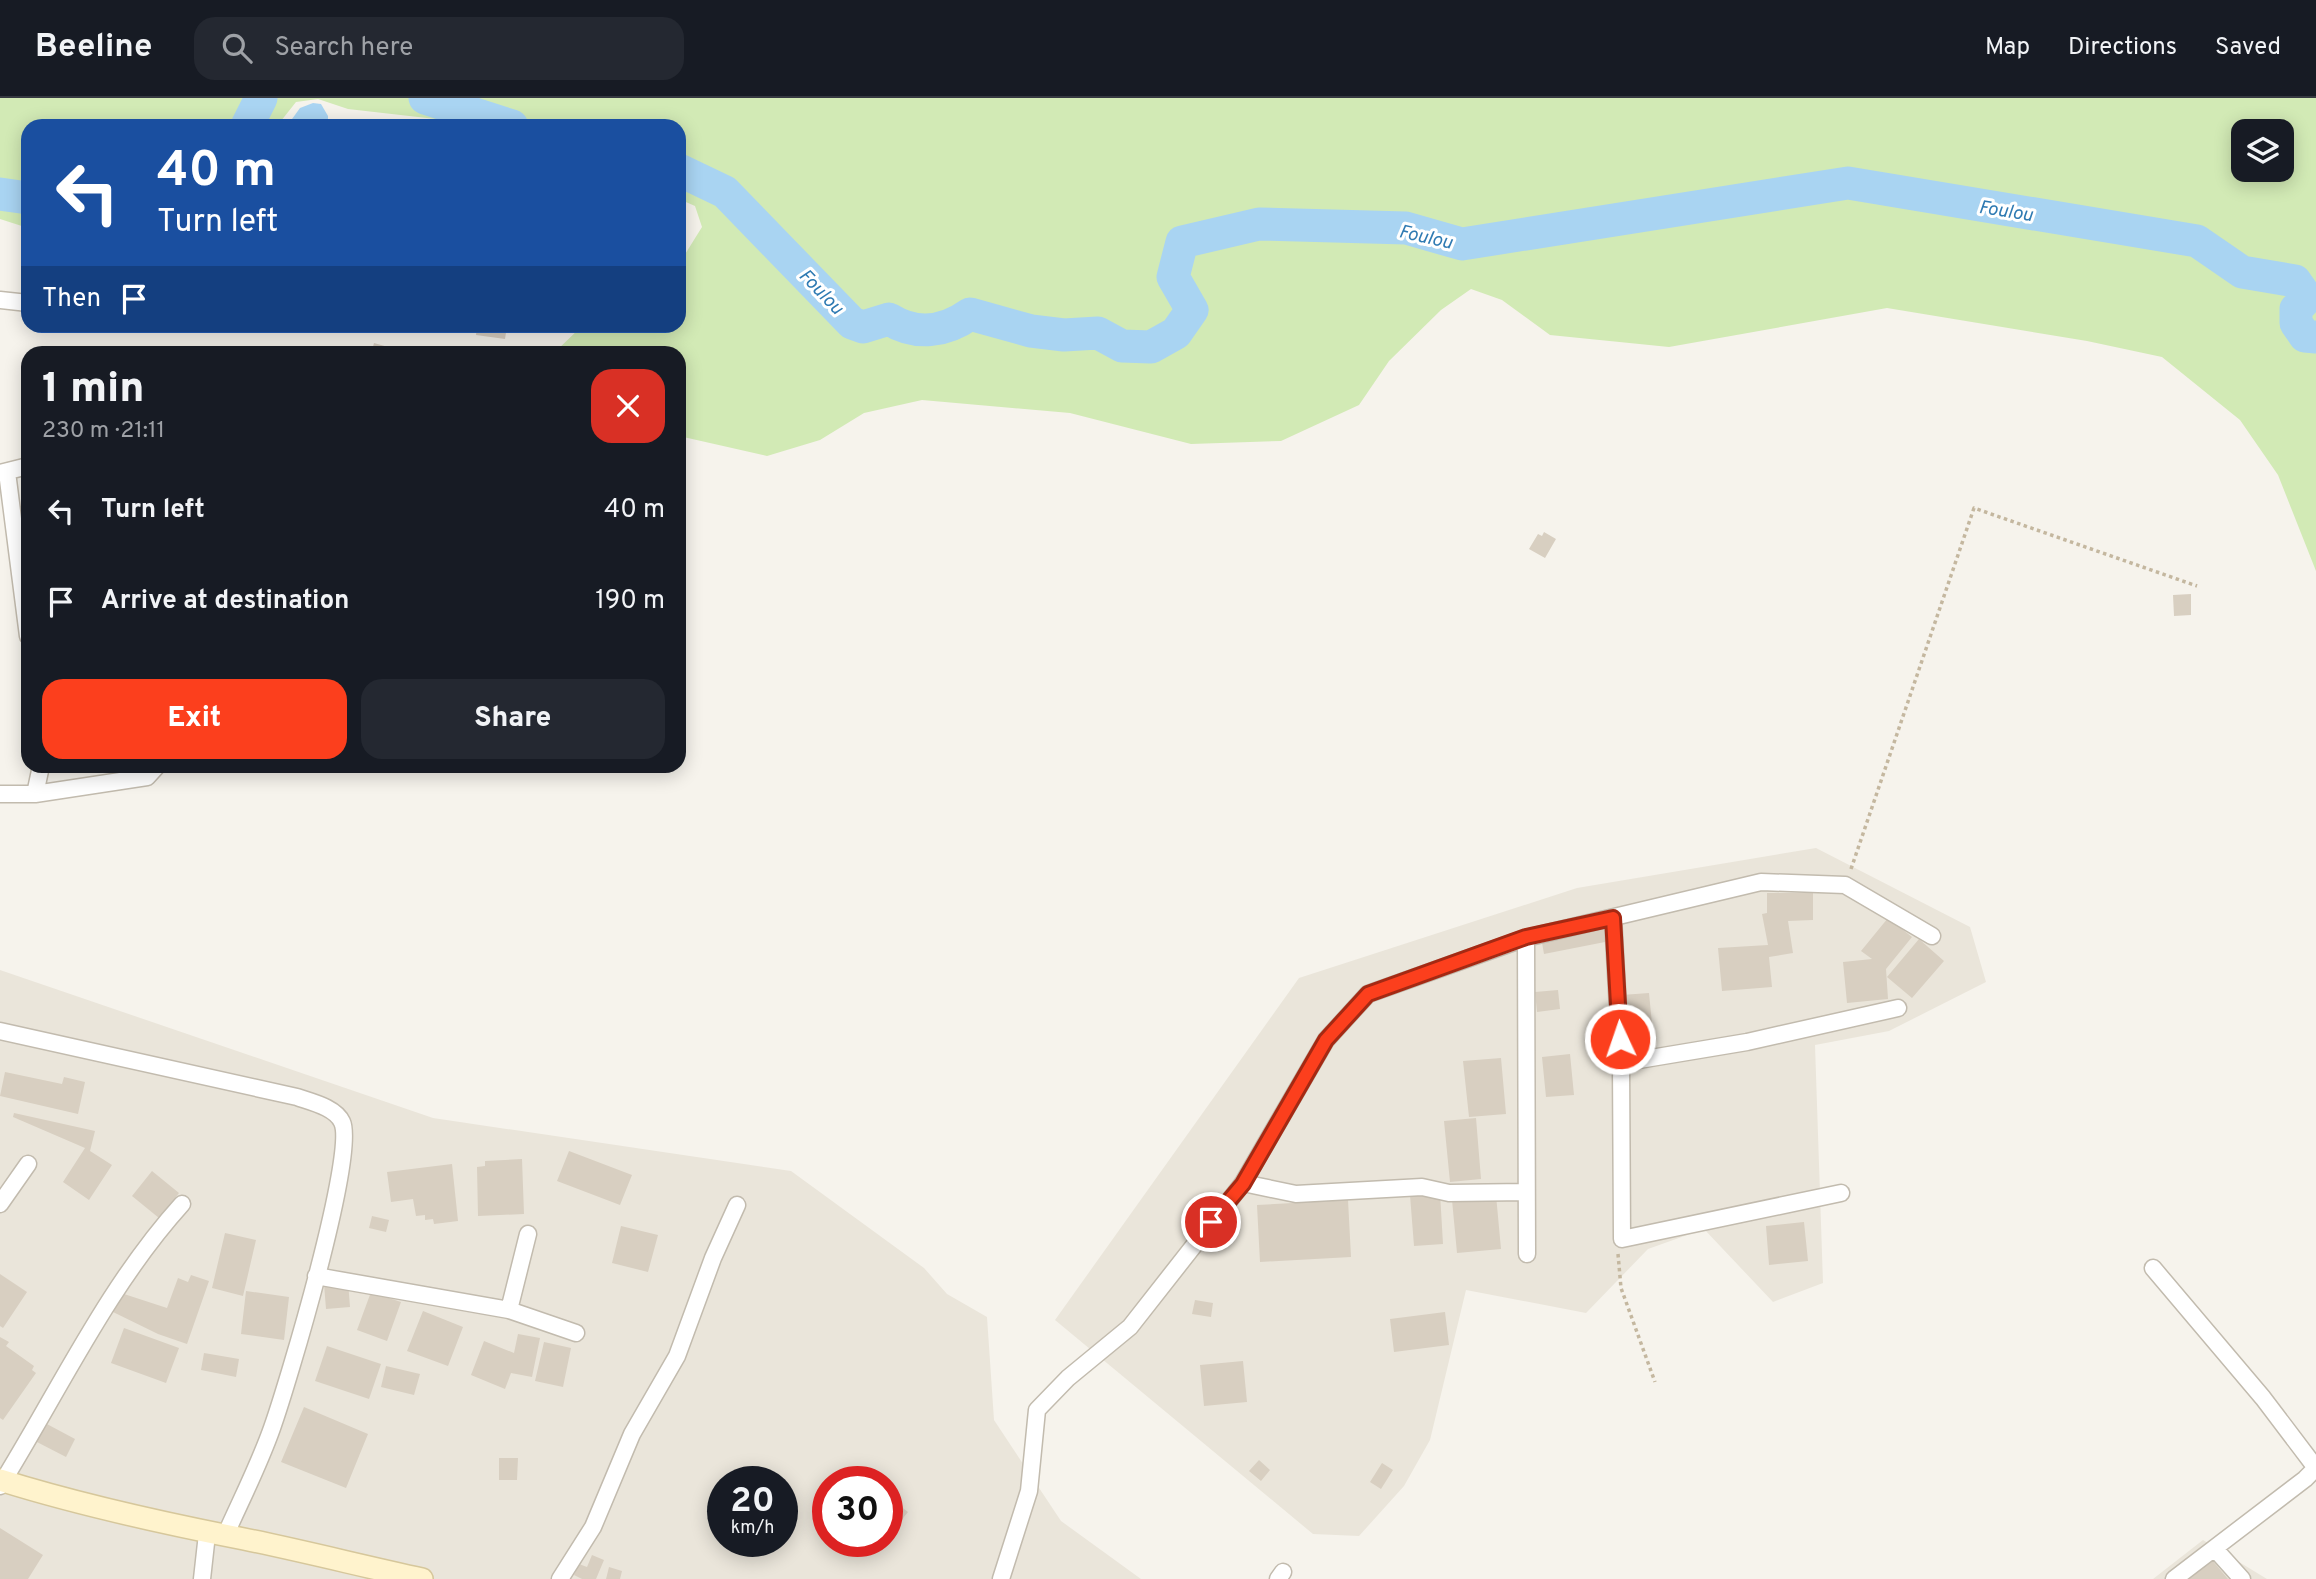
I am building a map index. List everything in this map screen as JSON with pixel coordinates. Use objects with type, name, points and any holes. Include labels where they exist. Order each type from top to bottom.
[{"type":"street","points":[[0,300],[21,302]]},
{"type":"street","points":[[21,468],[4,473],[21,588]]},
{"type":"street","points":[[35,794],[40,773]]},
{"type":"street","points":[[0,794],[35,794],[147,777],[151,773]]},
{"type":"street","points":[[1001,1579],[1029,1491],[1037,1410],[1068,1378],[1130,1327],[1243,1184],[1326,1040],[1368,994],[1526,937],[1761,882],[1845,885],[1932,936]]},
{"type":"street","points":[[1613,918],[1621,1063],[1622,1238],[1841,1193]]},
{"type":"street","points":[[1526,937],[1527,1254]]},
{"type":"street","points":[[1621,1063],[1747,1042],[1898,1008]]},
{"type":"street","points":[[0,1031],[296,1097],[321,1105],[336,1114],[342,1122],[344,1132],[326,1240],[272,1429],[216,1535],[202,1579]]},
{"type":"street","points":[[0,1204],[28,1164]]},
{"type":"street","points":[[1243,1184],[1296,1194],[1422,1187],[1449,1193],[1526,1192]]},
{"type":"street","points":[[182,1204],[152,1237],[84,1343],[1,1482],[216,1535],[422,1579]]},
{"type":"street","points":[[560,1579],[593,1527],[632,1434],[677,1356],[713,1258],[737,1205]]},
{"type":"street","points":[[509,1310],[527,1234]]},
{"type":"street","points":[[2153,1268],[2263,1398],[2316,1468],[2174,1579]]},
{"type":"street","points":[[316,1276],[509,1310],[576,1333]]},
{"type":"street","points":[[2215,1549],[2242,1579]]},
{"type":"path","points":[[1845,885],[1974,508],[2197,586]]},
{"type":"path","points":[[1622,1238],[1617,1260],[1621,1288],[1655,1382]]},
{"type":"shaded area","points":[[1816,848],[1970,927],[1986,982],[1889,1031],[1815,1045],[1823,1283],[1773,1302],[1704,1229],[1648,1249],[1586,1313],[1466,1290],[1430,1440],[1404,1486],[1359,1536],[1313,1534],[1055,1320],[1299,978],[1577,888]]},
{"type":"shaded area","points":[[0,970],[433,1118],[791,1171],[924,1268],[947,1294],[987,1317],[994,1420],[1061,1521],[1141,1579],[0,1579]]},
{"type":"shaded area","points":[[2203,1540],[2267,1579],[2153,1579]]},
{"type":"green space","points":[[0,98],[2316,98],[2316,571],[2278,475],[2240,420],[2162,357],[2087,341],[1887,308],[1669,347],[1550,335],[1502,300],[1471,289],[1441,310],[1389,361],[1359,405],[1281,441],[1191,444],[1070,413],[922,400],[864,413],[820,440],[767,456],[686,438],[686,346],[561,346],[575,333],[686,333],[686,253],[702,227],[695,206],[686,202],[686,119],[436,119],[348,109],[318,99],[296,102],[283,119],[21,119],[21,226],[0,219]]},
{"type":"water","points":[[313,103],[321,104],[328,119],[292,119],[300,108]]},
{"type":"building","points":[[476,333],[506,333],[505,339]]},
{"type":"building","points":[[1544,532],[1556,539],[1545,558],[1529,549],[1538,534],[1542,536]]},
{"type":"building","points":[[2191,594],[2191,615],[2174,616],[2173,595]]},
{"type":"building","points":[[1767,893],[1813,893],[1813,920],[1788,921],[1793,953],[1769,957],[1772,987],[1722,991],[1718,948],[1768,945],[1762,914],[1767,913]]},
{"type":"building","points":[[1888,918],[1912,937],[1886,969],[1888,999],[1847,1003],[1843,962],[1872,959],[1861,951]]},
{"type":"building","points":[[1606,924],[1610,941],[1544,954],[1541,937]]},
{"type":"building","points":[[1919,939],[1944,961],[1912,998],[1887,977]]},
{"type":"building","points":[[1558,990],[1560,1009],[1537,1012],[1535,992]]},
{"type":"building","points":[[1649,993],[1654,1044],[1627,1047],[1622,995]]},
{"type":"building","points":[[1570,1054],[1574,1095],[1546,1097],[1542,1057]]},
{"type":"building","points":[[1501,1058],[1506,1114],[1469,1117],[1463,1061]]},
{"type":"building","points":[[5,1072],[62,1084],[64,1077],[85,1082],[78,1114],[0,1096]]},
{"type":"building","points":[[14,1113],[95,1131],[90,1151],[112,1165],[89,1200],[63,1182],[85,1148],[13,1117]]},
{"type":"building","points":[[1476,1118],[1481,1179],[1450,1182],[1444,1121]]},
{"type":"building","points":[[569,1151],[632,1175],[620,1205],[557,1181]]},
{"type":"building","points":[[522,1159],[524,1214],[478,1216],[477,1167],[485,1166],[485,1161]]},
{"type":"building","points":[[452,1164],[458,1221],[434,1224],[433,1219],[425,1220],[425,1215],[416,1216],[413,1199],[391,1202],[387,1172]]},
{"type":"building","points":[[152,1171],[179,1193],[159,1218],[132,1196]]},
{"type":"building","points":[[1440,1193],[1443,1244],[1414,1246],[1410,1195]]},
{"type":"building","points":[[1496,1195],[1501,1249],[1457,1253],[1452,1200]]},
{"type":"building","points":[[1348,1200],[1351,1257],[1260,1262],[1257,1205]]},
{"type":"building","points":[[372,1216],[389,1220],[386,1232],[369,1228]]},
{"type":"building","points":[[1804,1222],[1808,1261],[1769,1265],[1766,1226]]},
{"type":"building","points":[[621,1226],[658,1235],[648,1272],[612,1263]]},
{"type":"building","points":[[225,1233],[256,1240],[243,1296],[212,1288]]},
{"type":"building","points":[[0,1274],[27,1292],[3,1328],[0,1326]]},
{"type":"building","points":[[191,1275],[209,1281],[187,1344],[158,1334],[113,1312],[124,1294],[167,1308],[178,1278],[188,1282]]},
{"type":"building","points":[[348,1282],[350,1307],[326,1309],[324,1284]]},
{"type":"building","points":[[246,1291],[289,1297],[284,1340],[241,1334]]},
{"type":"building","points":[[371,1292],[401,1302],[387,1341],[357,1330]]},
{"type":"building","points":[[1195,1300],[1213,1303],[1211,1317],[1192,1314]]},
{"type":"building","points":[[423,1311],[463,1327],[448,1366],[407,1351]]},
{"type":"building","points":[[1445,1312],[1449,1345],[1394,1352],[1390,1319]]},
{"type":"building","points":[[124,1328],[179,1348],[166,1383],[111,1363]]},
{"type":"building","points":[[518,1334],[540,1338],[532,1377],[511,1373],[505,1389],[471,1375],[484,1341],[514,1353]]},
{"type":"building","points":[[0,1337],[9,1342],[6,1346],[34,1366],[32,1370],[36,1373],[3,1420],[0,1418]]},
{"type":"building","points":[[544,1342],[571,1348],[563,1387],[535,1381]]},
{"type":"building","points":[[327,1346],[381,1364],[369,1399],[315,1381]]},
{"type":"building","points":[[204,1353],[239,1359],[236,1377],[201,1370]]},
{"type":"building","points":[[1243,1361],[1247,1402],[1204,1406],[1200,1365]]},
{"type":"building","points":[[386,1366],[420,1374],[414,1395],[381,1387]]},
{"type":"building","points":[[304,1407],[368,1434],[346,1488],[281,1462]]},
{"type":"building","points":[[45,1423],[75,1439],[66,1457],[35,1441]]},
{"type":"building","points":[[499,1458],[518,1458],[517,1480],[499,1480]]},
{"type":"building","points":[[1259,1460],[1270,1470],[1261,1481],[1249,1471]]},
{"type":"building","points":[[1382,1463],[1393,1470],[1381,1489],[1370,1482]]},
{"type":"building","points":[[0,1528],[43,1555],[28,1579],[0,1579]]},
{"type":"building","points":[[592,1555],[604,1560],[596,1579],[582,1579],[574,1575],[579,1564],[587,1567]]},
{"type":"building","points":[[2212,1560],[2228,1579],[2189,1579]]},
{"type":"building","points":[[609,1567],[622,1571],[620,1579],[606,1579]]},
{"type":"waterway","name":"Foulou","points":[[250,119],[261,98]]},
{"type":"waterway","name":"Foulou","points":[[425,98],[490,119]]},
{"type":"waterway","name":"Foulou","points":[[686,173],[725,192],[852,323],[863,327],[889,319],[910,328],[930,330],[951,325],[970,314],[1031,331],[1064,335],[1098,333],[1122,346],[1151,347],[1176,333],[1192,310],[1173,277],[1182,242],[1259,224],[1406,228],[1462,244],[1848,183],[2197,241],[2242,272],[2295,281],[2307,298],[2296,309],[2296,323],[2305,336],[2316,337]]},
{"type":"waterway","name":"Foulou","points":[[0,194],[21,197]]},
{"type":"route","points":[[1211,1222],[1243,1184],[1326,1040],[1368,994],[1526,937],[1613,918],[1620,1039]]}]
